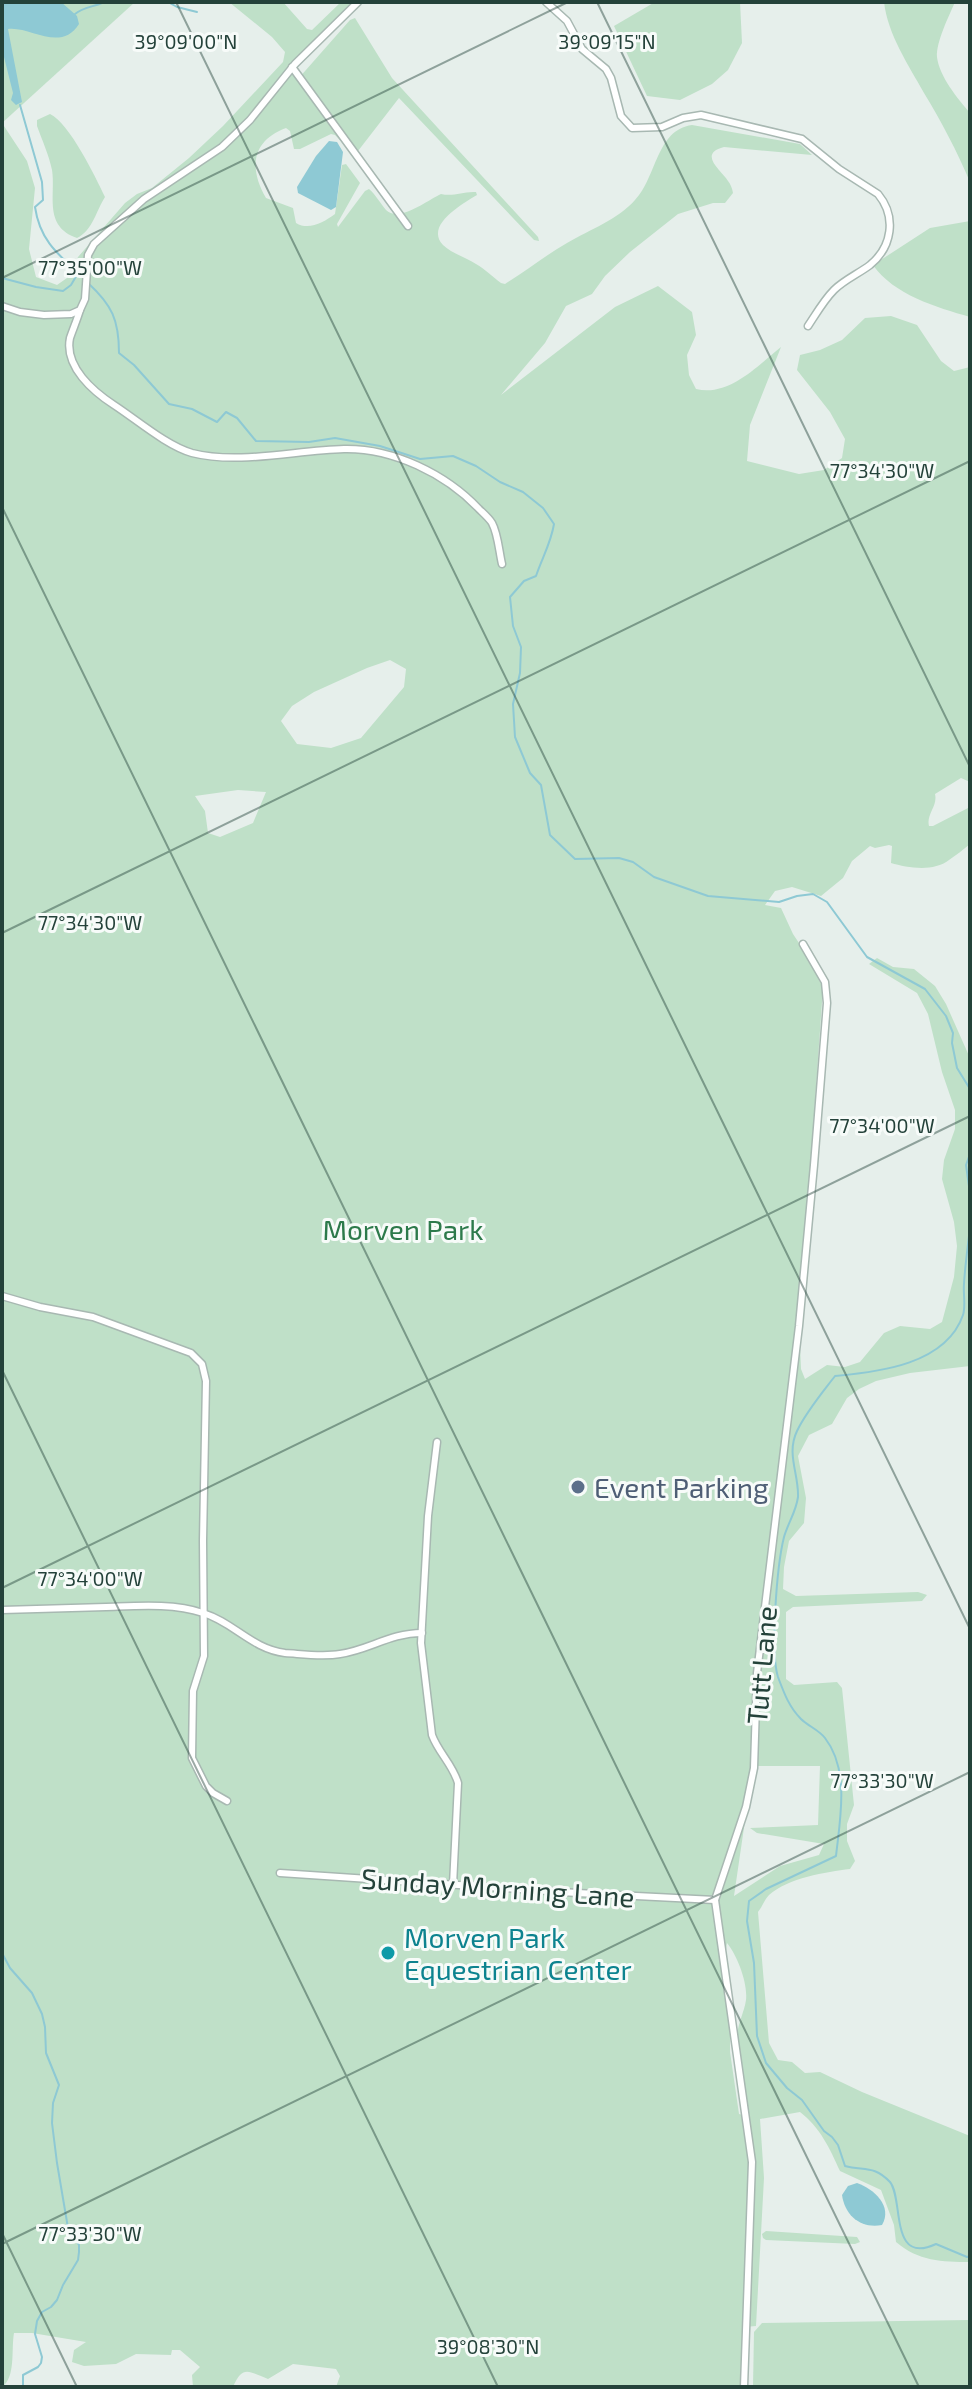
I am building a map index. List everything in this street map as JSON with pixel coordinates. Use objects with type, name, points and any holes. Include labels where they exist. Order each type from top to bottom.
[{"type":"street","points":[[358,2],[292,67],[250,120],[222,147],[144,199],[94,244],[88,255],[85,299],[71,335],[71,357],[78,371],[110,403],[169,442],[191,452],[219,456],[352,449],[391,456],[420,467],[465,495],[491,522],[502,564]]},
{"type":"street","points":[[546,2],[567,21],[582,49],[606,69],[621,116],[632,128],[662,127],[683,118],[701,115],[802,139],[839,169],[878,194],[888,208],[890,219],[883,250],[868,267],[833,290],[808,326]]},
{"type":"street","points":[[292,67],[408,226]]},
{"type":"street","points":[[2,306],[44,315],[71,314],[80,310]]},
{"type":"street","name":"Tutt Lane","points":[[744,2387],[752,2162],[715,1900],[746,1807],[754,1768],[757,1673],[783,1468],[814,1165],[827,1003],[825,982],[803,944]]},
{"type":"street","points":[[2,1296],[93,1317],[191,1353],[202,1364],[206,1381],[204,1656],[193,1691],[192,1758],[206,1786],[227,1801]]},
{"type":"street","points":[[437,1442],[428,1516],[422,1656],[428,1683],[432,1735],[458,1783],[453,1885]]},
{"type":"street","points":[[2,1610],[147,1606],[203,1613],[257,1644],[284,1653],[340,1654],[392,1636],[422,1633]]},
{"type":"street","name":"Sunday Morning Lane","points":[[280,1873],[715,1900]]},
{"type":"green space","points":[[2,2],[135,2],[2,123]]},
{"type":"green space","name":"Morven Park","points":[[229,2],[283,2],[307,29],[312,30],[341,2],[354,2],[302,55],[296,74],[298,79],[355,18],[392,78],[539,241],[534,240],[399,98],[358,151],[353,153],[331,134],[300,149],[294,149],[290,131],[286,128],[266,140],[256,157],[256,167],[266,198],[293,208],[296,223],[311,226],[321,222],[335,214],[342,165],[346,164],[360,183],[338,227],[369,189],[386,210],[398,214],[441,194],[476,192],[477,195],[442,222],[438,237],[446,248],[505,284],[628,207],[642,190],[664,145],[680,129],[692,125],[800,144],[812,155],[724,147],[716,150],[712,158],[733,193],[725,203],[713,203],[678,214],[630,252],[605,276],[592,294],[566,306],[545,343],[501,395],[615,307],[658,286],[692,312],[696,335],[687,355],[689,375],[696,389],[708,390],[731,384],[781,347],[750,425],[747,461],[799,474],[824,470],[842,458],[845,439],[830,412],[797,370],[800,355],[842,340],[865,318],[891,316],[917,325],[941,361],[954,371],[970,367],[970,782],[961,778],[935,794],[929,826],[970,807],[970,844],[943,864],[921,868],[891,863],[892,846],[870,846],[852,861],[843,878],[821,896],[792,887],[775,891],[765,905],[781,908],[823,988],[799,1326],[801,1369],[805,1379],[827,1365],[845,1367],[860,1362],[884,1333],[900,1326],[930,1329],[942,1322],[954,1277],[957,1246],[942,1179],[944,1160],[955,1129],[955,1110],[928,1014],[917,993],[869,964],[877,958],[893,967],[914,969],[935,986],[970,1058],[970,1366],[910,1373],[876,1381],[859,1389],[847,1398],[832,1424],[809,1435],[798,1456],[806,1498],[804,1523],[789,1541],[783,1589],[796,1596],[918,1592],[927,1595],[922,1601],[793,1607],[786,1612],[786,1679],[794,1685],[837,1682],[842,1688],[854,1805],[847,1824],[847,1841],[855,1861],[850,1869],[786,1884],[769,1895],[758,1912],[769,2043],[778,2060],[792,2062],[805,2073],[820,2072],[970,2136],[970,2262],[931,2259],[913,2253],[896,2242],[894,2225],[881,2190],[840,2171],[819,2131],[800,2112],[760,2119],[764,2178],[756,2326],[744,2327],[745,2387],[336,2387],[340,2376],[336,2369],[293,2364],[268,2379],[247,2372],[240,2375],[233,2387],[193,2387],[192,2375],[200,2367],[180,2350],[172,2350],[171,2355],[136,2354],[116,2364],[84,2366],[72,2362],[74,2350],[86,2342],[14,2333],[11,2370],[2,2387],[2,123],[27,161],[35,188],[29,249],[36,277],[57,285],[67,278],[78,257],[125,203],[152,188],[189,158],[283,62],[285,52],[272,37]],"holes":[[[390,660],[406,669],[404,687],[361,738],[331,748],[297,744],[281,721],[292,706],[314,692]],[[238,790],[266,792],[253,823],[220,837],[208,833],[205,811],[195,796]],[[753,1766],[820,1766],[818,1825],[750,1828],[757,1833],[824,1844],[819,1855],[780,1866],[734,1896]],[[727,1943],[741,1970],[746,1993],[737,2042],[747,2116],[739,2114],[730,2052],[724,1963]]]},
{"type":"green space","points":[[655,2],[740,2],[742,43],[728,70],[712,84],[680,100],[647,96],[614,26]]},
{"type":"green space","points":[[884,2],[955,2],[941,37],[937,57],[945,79],[970,113],[970,182],[900,49]]},
{"type":"green space","points":[[50,114],[74,139],[105,197],[91,225],[77,238],[59,226],[53,209],[52,170],[37,126],[37,120]]},
{"type":"green space","points":[[970,221],[970,317],[904,292],[873,265],[930,228]]},
{"type":"green space","points":[[766,2231],[857,2237],[860,2242],[766,2240],[762,2234]]},
{"type":"green space","points":[[970,2320],[970,2387],[753,2387],[754,2332],[762,2323]]},
{"type":"water","points":[[2,2],[61,2],[77,16],[79,24],[72,32],[54,38],[8,29],[22,102],[16,105],[11,100],[13,93],[2,49]]},
{"type":"water","points":[[329,141],[337,142],[343,152],[336,207],[331,210],[298,193],[297,187]]},
{"type":"water","points":[[857,2183],[870,2189],[880,2199],[885,2211],[882,2225],[867,2225],[850,2215],[842,2195],[848,2186]]},
{"type":"waterway","points":[[75,14],[104,2]]},
{"type":"waterway","points":[[168,2],[197,12]]},
{"type":"waterway","points":[[20,105],[42,182],[43,200],[35,207],[41,230],[52,247],[84,278]]},
{"type":"waterway","points":[[2,278],[63,291],[78,273]]},
{"type":"waterway","points":[[88,283],[112,314],[118,331],[119,353],[169,404],[192,409],[217,422],[226,412],[237,418],[256,441],[309,442],[335,438],[380,446],[420,459],[453,456],[523,492],[543,508],[554,524],[549,544],[536,576],[524,581],[510,597],[513,626],[521,647],[520,673],[513,704],[515,737],[530,773],[541,785],[550,835],[575,859],[619,858],[633,862],[654,877],[708,896],[779,902],[813,894],[827,902],[867,957],[925,989],[946,1016],[953,1033],[957,1068],[970,1089]]},
{"type":"waterway","points":[[970,1154],[966,1165],[970,1193]]},
{"type":"waterway","points":[[970,1227],[964,1277],[964,1311],[954,1332],[942,1345],[910,1362],[872,1372],[835,1376],[814,1403],[794,1439],[798,1497],[784,1537],[779,1567],[775,1608],[776,1665],[782,1689],[793,1710],[823,1735],[833,1751],[841,1780],[839,1826],[836,1856],[766,1889],[749,1901],[747,1921],[754,1963],[757,2036],[766,2063],[832,2137],[845,2166],[874,2171],[890,2182],[904,2239],[911,2246],[921,2248],[936,2244],[970,2256]]},
{"type":"waterway","points":[[2,1953],[10,1968],[32,1993],[42,2014],[46,2053],[59,2085],[53,2103],[52,2123],[57,2163],[68,2228],[79,2245],[78,2260],[57,2300],[42,2312],[37,2321],[35,2334],[41,2363],[23,2375],[23,2387]]},
{"type":"place","name":"Event Parking","points":[[578,1487]]},
{"type":"place","name":"Morven Park Equestrian Center","points":[[388,1953]]}]
